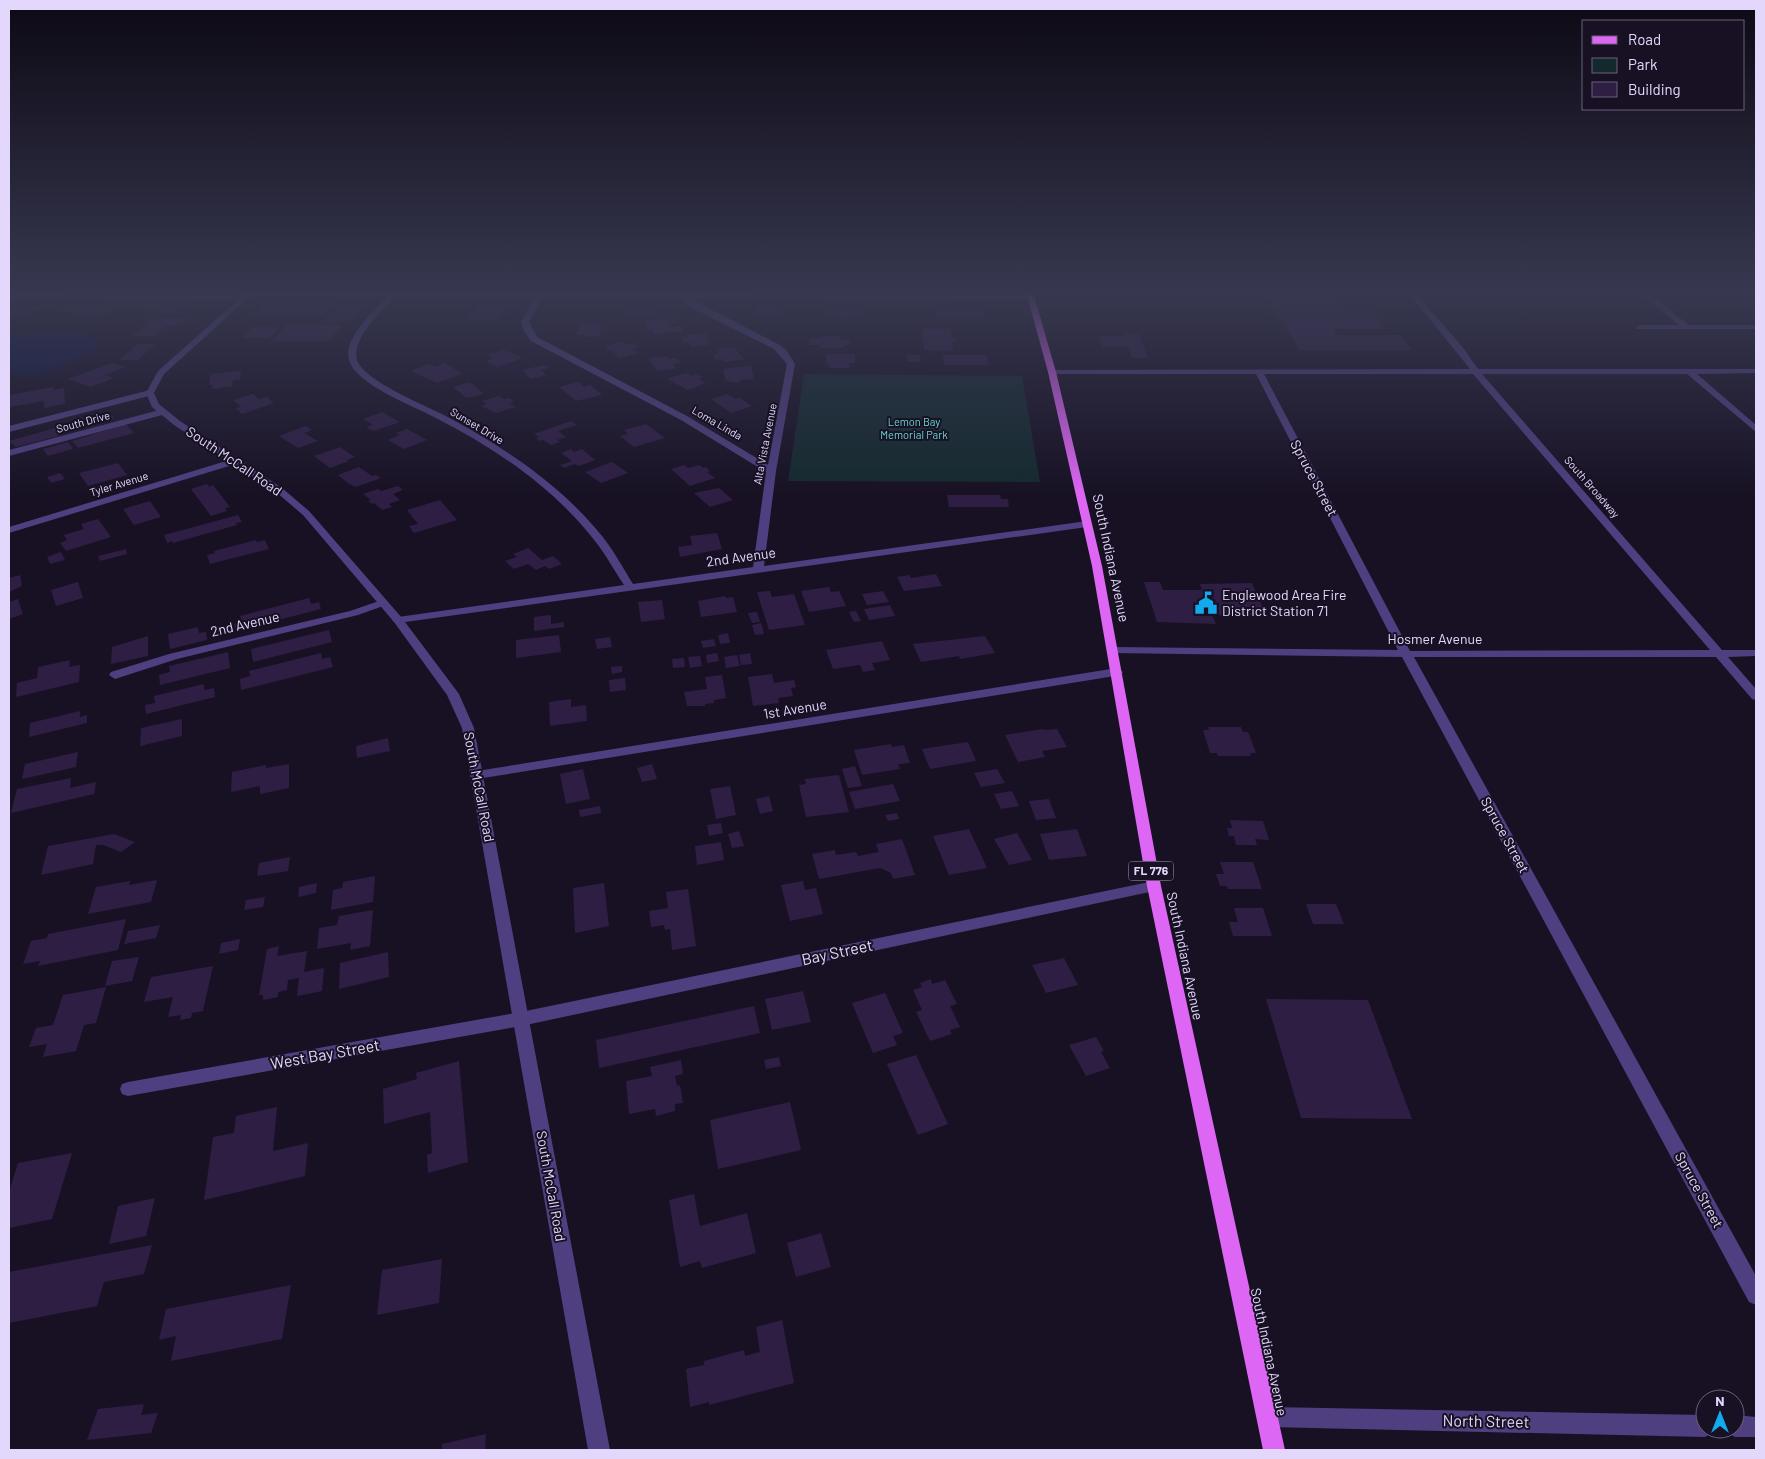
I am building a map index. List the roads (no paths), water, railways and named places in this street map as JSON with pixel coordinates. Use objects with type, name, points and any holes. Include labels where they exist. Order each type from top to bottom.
[{"type":"main road","name":"South Indiana Avenue","points":[[1049,360],[1087,524],[1113,650],[1154,886],[1274,1450]]},
{"type":"street","points":[[9,429],[150,393],[161,373],[175,360]]},
{"type":"street","name":"Sunset Drive","points":[[354,360],[355,365],[369,378],[467,431],[534,476],[564,502],[592,531],[611,556],[630,587]]},
{"type":"street","name":"Loma Linda","points":[[575,360],[729,442],[771,472]]},
{"type":"street","name":"Alta Vista Avenue","points":[[758,570],[771,472],[791,368],[789,360]]},
{"type":"street","name":"South Broadway","points":[[1467,360],[1756,696]]},
{"type":"street","points":[[1689,371],[1756,429]]},
{"type":"street","points":[[1052,372],[1756,372]]},
{"type":"street","name":"Spruce Street","points":[[1258,372],[1406,654],[1756,1295]]},
{"type":"street","name":"South McCall Road","points":[[150,393],[155,405],[177,423],[279,490],[306,514],[398,620],[454,694],[468,728],[478,775],[599,1450]]},
{"type":"street","name":"South Drive","points":[[9,453],[163,412]]},
{"type":"street","name":"Tyler Avenue","points":[[9,530],[236,461]]},
{"type":"street","name":"2nd Avenue","points":[[398,620],[1087,524]]},
{"type":"street","name":"2nd Avenue","points":[[115,675],[173,656],[354,613],[382,603]]},
{"type":"street","name":"Hosmer Avenue","points":[[1113,650],[1406,654],[1756,653]]},
{"type":"street","name":"1st Avenue","points":[[478,775],[1117,672]]},
{"type":"street","name":"Bay Street","points":[[521,1018],[1154,886]]},
{"type":"street","name":"West Bay Street","points":[[128,1090],[521,1018]]},
{"type":"street","name":"North Street","points":[[1267,1417],[1695,1426]]},
{"type":"place","name":"Englewood Area Fire District Station 71","points":[[1206,603]]},
{"type":"park label","name":"Lemon Bay Memorial Park","points":[[914,428]]}]
